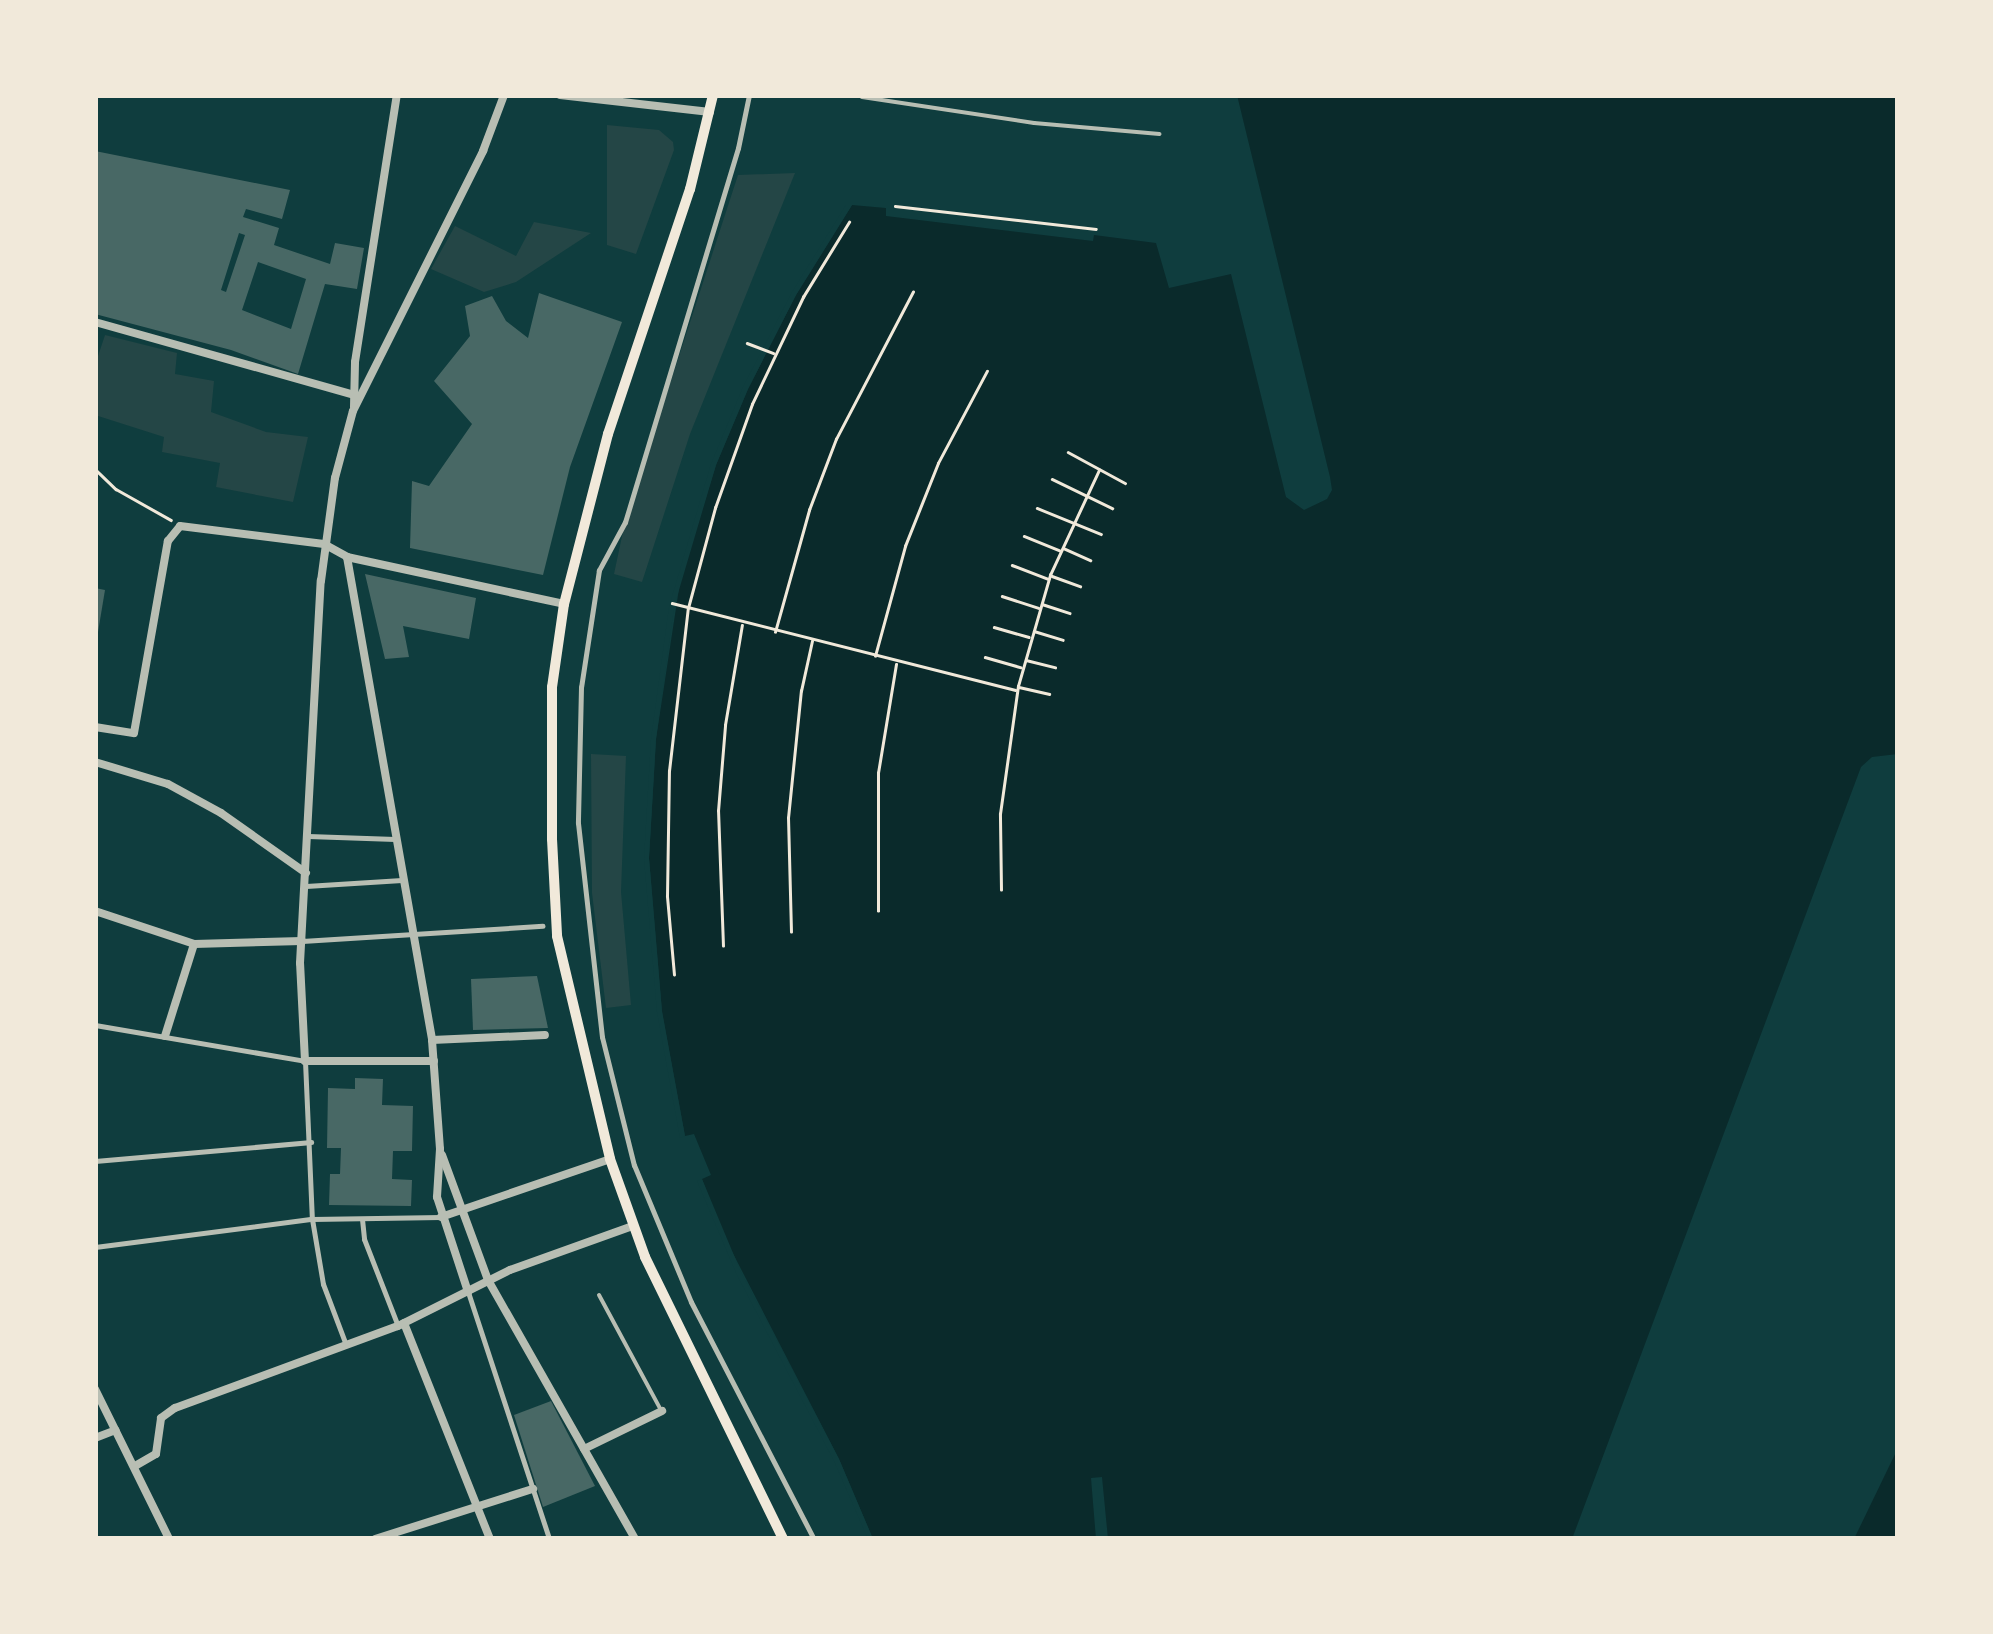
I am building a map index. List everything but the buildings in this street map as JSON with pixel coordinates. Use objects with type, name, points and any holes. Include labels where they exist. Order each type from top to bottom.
[{"type":"main road","points":[[713,95],[690,189],[613,415],[564,604],[552,688],[557,936],[610,1159],[633,1226],[783,1539]]},
{"type":"street","points":[[346,1345],[323,1284],[312,1220],[302,941],[324,544],[335,478],[353,411],[355,362],[397,95]]},
{"type":"street","points":[[353,411],[483,151],[504,95]]},
{"type":"street","points":[[560,95],[710,112]]},
{"type":"street","points":[[749,95],[738,148],[625,522],[600,570],[582,687],[578,824],[602,1038],[634,1165],[691,1302],[814,1539]]},
{"type":"street","points":[[95,322],[354,395]]},
{"type":"street","points":[[355,362],[364,370],[377,367]]},
{"type":"street","points":[[95,727],[134,733],[168,541],[180,526],[324,544],[347,557],[564,604]]},
{"type":"street","points":[[347,557],[432,1040],[440,1149],[436,1197],[503,1383],[549,1539]]},
{"type":"street","points":[[95,762],[168,784],[220,813],[306,873]]},
{"type":"street","points":[[308,836],[397,839]]},
{"type":"street","points":[[306,886],[404,880]]},
{"type":"street","points":[[95,911],[194,944],[543,926]]},
{"type":"street","points":[[165,1036],[194,944]]},
{"type":"street","points":[[95,1025],[306,1062],[434,1061]]},
{"type":"street","points":[[432,1040],[545,1035]]},
{"type":"street","points":[[95,1162],[310,1142]]},
{"type":"street","points":[[440,1149],[488,1280],[634,1539]]},
{"type":"street","points":[[95,1248],[312,1220],[441,1218],[610,1159]]},
{"type":"street","points":[[362,1218],[364,1239],[490,1539]]},
{"type":"street","points":[[134,1466],[156,1454],[161,1418],[175,1408],[401,1325],[488,1280],[633,1226]]},
{"type":"street","points":[[95,1390],[169,1539]]},
{"type":"street","points":[[584,1449],[662,1411]]},
{"type":"street","points":[[95,1438],[116,1430]]},
{"type":"street","points":[[375,1539],[534,1489]]},
{"type":"lane","points":[[862,97],[1034,122],[1160,134]]},
{"type":"lane","points":[[600,1296],[662,1411]]},
{"type":"path","points":[[895,206],[1096,229]]},
{"type":"path","points":[[1008,219],[1010,210]]},
{"type":"path","points":[[674,975],[668,896],[669,772],[688,608],[733,454],[774,354],[849,222]]},
{"type":"path","points":[[776,632],[809,510],[836,439],[913,292]]},
{"type":"path","points":[[747,343],[774,354]]},
{"type":"path","points":[[875,656],[905,546],[938,463],[987,371]]},
{"type":"path","points":[[1068,452],[1125,483]]},
{"type":"path","points":[[95,469],[116,489],[180,526]]},
{"type":"path","points":[[1001,890],[1000,814],[1017,688],[1050,577],[1099,470]]},
{"type":"path","points":[[1052,478],[1112,508]]},
{"type":"path","points":[[1038,508],[1102,534]]},
{"type":"path","points":[[1024,536],[1090,560]]},
{"type":"path","points":[[1012,565],[1080,586]]},
{"type":"path","points":[[1002,596],[1070,613]]},
{"type":"path","points":[[672,603],[812,641],[1049,694]]},
{"type":"path","points":[[723,946],[718,811],[725,725],[742,624]]},
{"type":"path","points":[[994,627],[1030,638]]},
{"type":"path","points":[[1032,631],[1063,640]]},
{"type":"path","points":[[791,932],[788,818],[800,690],[812,641]]},
{"type":"path","points":[[985,657],[1022,667]]},
{"type":"path","points":[[1025,659],[1055,667]]},
{"type":"path","points":[[878,911],[878,773],[896,661]]},
{"type":"shaded area","points":[[1237,95],[1898,95],[1898,754],[1872,757],[1861,767],[1572,1539],[1108,1539],[1102,1477],[1091,1478],[1096,1539],[873,1539],[839,1459],[725,1238],[702,1179],[711,1175],[694,1134],[685,1136],[662,1012],[649,858],[656,739],[680,582],[716,465],[748,389],[796,295],[852,205],[886,208],[886,216],[1093,241],[1094,235],[1156,243],[1169,288],[1231,274],[1286,497],[1304,510],[1327,499],[1332,490],[1330,477]]},
{"type":"shaded area","points":[[607,125],[659,130],[673,142],[674,150],[636,254],[607,245]]},
{"type":"shaded area","points":[[795,173],[690,434],[642,582],[614,574],[625,522],[738,175]]},
{"type":"shaded area","points":[[534,222],[591,233],[516,282],[484,292],[431,269],[455,226],[516,256]]},
{"type":"shaded area","points":[[105,335],[177,353],[175,374],[214,381],[211,412],[266,432],[308,437],[293,502],[216,487],[220,463],[162,452],[164,437],[95,415],[95,365]]},
{"type":"shaded area","points":[[591,754],[626,756],[621,892],[631,1005],[606,1008],[592,893]]},
{"type":"shaded area","points":[[1898,1448],[1898,1539],[1854,1539]]},
{"type":"pier","points":[[846,205],[852,205],[796,295],[748,389],[716,465],[674,607],[656,739],[649,858],[662,1011],[685,1136],[680,1138],[657,1012],[644,859],[651,739],[669,607],[711,464],[743,387],[792,292]]},
{"type":"pier","points":[[702,1179],[741,1272],[839,1459],[873,1539],[868,1539],[834,1461],[737,1275],[697,1181]]}]
